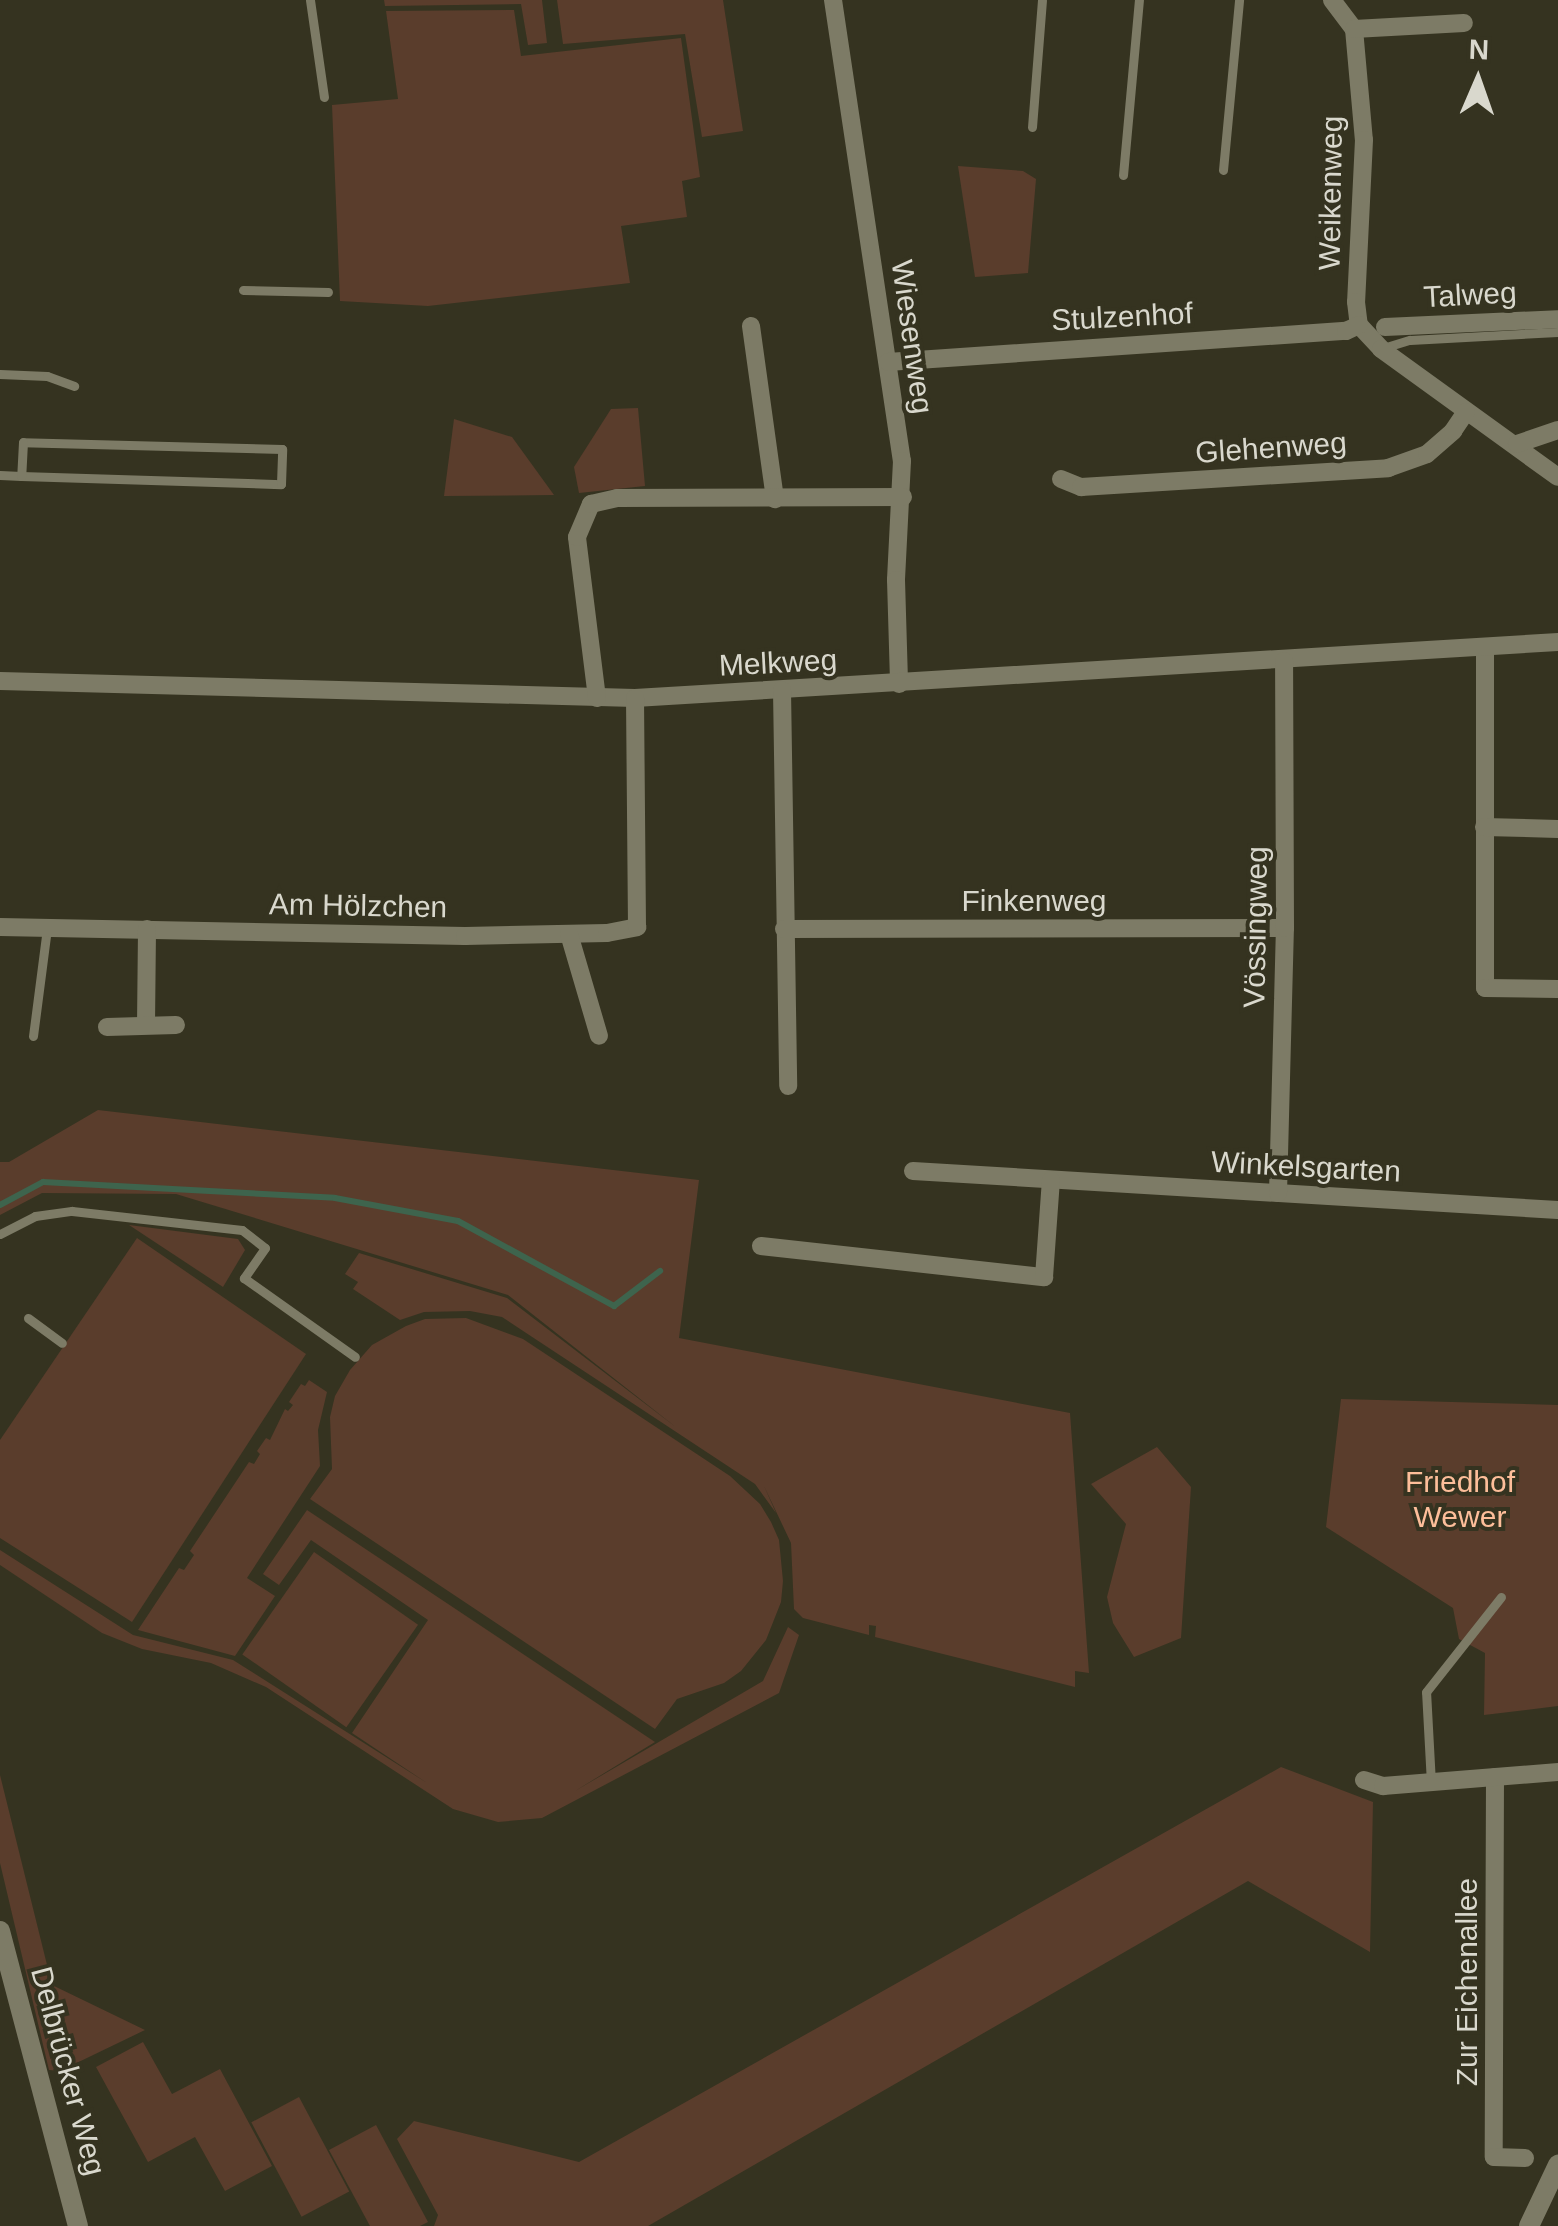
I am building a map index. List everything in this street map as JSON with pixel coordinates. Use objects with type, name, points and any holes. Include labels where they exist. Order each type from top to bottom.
[{"type":"street","name":"Wiesenweg","points":[[834,0],[888,362],[902,497],[896,580],[899,684]]},
{"type":"street","points":[[1332,0],[1354,29],[1464,23]]},
{"type":"street","name":"Weikenweg","points":[[1354,29],[1364,140],[1356,302],[1359,324]]},
{"type":"street","name":"Talweg","points":[[1386,327],[1558,319]]},
{"type":"street","name":"Stulzenhof","points":[[888,362],[1346,331],[1359,324]]},
{"type":"street","points":[[1359,324],[1381,349],[1558,477]]},
{"type":"street","points":[[751,326],[775,499]]},
{"type":"street","name":"Glehenweg","points":[[1061,480],[1080,488],[1388,468],[1427,454],[1453,431],[1466,412]]},
{"type":"street","points":[[1516,444],[1558,430]]},
{"type":"street","points":[[597,698],[578,536],[592,504],[617,498],[902,497]]},
{"type":"street","name":"Melkweg","points":[[0,681],[634,698],[1558,642]]},
{"type":"street","points":[[1486,647],[1485,988],[1558,989]]},
{"type":"street","name":"Vössingweg","points":[[1278,1193],[1285,928],[1284,661]]},
{"type":"street","points":[[782,690],[788,1086]]},
{"type":"street","name":"Am Hölzchen","points":[[0,927],[464,936],[569,934],[637,927],[634,698]]},
{"type":"street","points":[[1484,827],[1558,829]]},
{"type":"street","name":"Finkenweg","points":[[784,929],[1285,928]]},
{"type":"street","points":[[146,1026],[147,929]]},
{"type":"street","points":[[569,934],[599,1036]]},
{"type":"street","points":[[108,1027],[176,1024]]},
{"type":"street","name":"Winkelsgarten","points":[[913,1170],[1558,1210]]},
{"type":"street","points":[[761,1246],[1044,1277],[1051,1180]]},
{"type":"street","points":[[1364,1780],[1384,1786],[1558,1772]]},
{"type":"street","name":"Zur Eichenallee","points":[[1495,1777],[1494,2157],[1525,2158]]},
{"type":"street","name":"Delbrücker Weg","points":[[0,1931],[78,2226]]},
{"type":"street","points":[[1529,2226],[1558,2164]]},
{"type":"lane","points":[[310,0],[324,97]]},
{"type":"lane","points":[[1032,127],[1042,0]]},
{"type":"lane","points":[[1123,175],[1139,0]]},
{"type":"lane","points":[[1223,170],[1238,0]]},
{"type":"lane","points":[[243,290],[328,292]]},
{"type":"lane","points":[[1381,349],[1410,340],[1558,332]]},
{"type":"lane","points":[[0,374],[47,376],[74,386]]},
{"type":"lane","points":[[0,474],[21,476],[281,484],[282,449],[23,442],[21,476]]},
{"type":"lane","points":[[33,1036],[47,928]]},
{"type":"lane","points":[[0,1234],[35,1216],[72,1211],[242,1230],[264,1248],[244,1278],[356,1357]]},
{"type":"lane","points":[[28,1318],[62,1343]]},
{"type":"lane","points":[[1431,1783],[1426,1692],[1500,1597]]},
{"type":"green space","points":[[384,0],[542,0],[547,43],[528,45],[521,4],[385,6]]},
{"type":"green space","points":[[557,0],[723,0],[743,131],[702,137],[685,34],[563,44]]},
{"type":"green space","points":[[514,10],[521,56],[681,38],[700,177],[682,181],[687,217],[621,226],[630,283],[428,306],[340,301],[332,105],[398,99],[386,11]]},
{"type":"green space","points":[[958,166],[1023,171],[1036,179],[1028,273],[975,277]]},
{"type":"green space","points":[[638,408],[645,486],[579,493],[574,467],[611,409]]},
{"type":"green space","points":[[454,419],[512,437],[554,495],[444,496]]},
{"type":"green space","points":[[98,1110],[699,1180],[679,1338],[1070,1413],[1089,1673],[1075,1671],[1075,1687],[875,1637],[876,1626],[869,1625],[869,1635],[803,1618],[794,1609],[791,1543],[764,1486],[776,1513],[755,1484],[502,1317],[470,1311],[424,1312],[400,1320],[353,1289],[358,1282],[345,1274],[359,1253],[507,1298],[677,1428],[508,1295],[176,1194],[42,1193],[0,1215],[0,1162],[9,1162]]},
{"type":"green space","points":[[129,1225],[238,1239],[245,1250],[223,1287]]},
{"type":"green space","points":[[137,1238],[306,1354],[132,1622],[0,1538],[0,1440]]},
{"type":"green space","points":[[466,1318],[523,1339],[730,1476],[760,1504],[771,1522],[779,1540],[783,1581],[781,1602],[766,1640],[741,1671],[724,1683],[677,1699],[655,1729],[310,1499],[332,1469],[330,1417],[335,1396],[350,1370],[372,1345],[406,1326],[425,1319]]},
{"type":"green space","points":[[309,1380],[327,1392],[318,1430],[320,1466],[247,1578],[275,1596],[235,1656],[138,1630],[179,1568],[184,1570],[194,1555],[190,1551],[249,1462],[254,1464],[266,1438],[270,1440],[285,1409],[288,1411],[293,1405],[289,1402],[301,1384],[305,1386]]},
{"type":"green space","name":"Friedhof Wewer","points":[[1341,1399],[1558,1405],[1558,1706],[1484,1715],[1485,1653],[1459,1639],[1453,1608],[1326,1527]]},
{"type":"green space","points":[[1157,1447],[1191,1487],[1181,1638],[1134,1657],[1113,1623],[1107,1597],[1126,1524],[1091,1484]]},
{"type":"green space","points":[[307,1510],[655,1742],[575,1791],[763,1681],[788,1627],[799,1635],[779,1693],[542,1818],[498,1822],[453,1809],[266,1687],[211,1663],[142,1649],[102,1633],[0,1565],[0,1550],[133,1635],[233,1660],[427,1783],[352,1733],[428,1620],[311,1540],[279,1585],[263,1574]]},
{"type":"green space","points":[[314,1552],[418,1625],[346,1727],[242,1654]]},
{"type":"green space","points":[[1281,1767],[1373,1802],[1370,1952],[1248,1881],[648,2226],[434,2226],[438,2215],[397,2139],[414,2121],[579,2162]]},
{"type":"green space","points":[[0,1775],[52,1985],[145,2030],[60,2071],[49,2070],[0,1863]]},
{"type":"green space","points":[[143,2042],[172,2094],[220,2069],[272,2166],[225,2191],[195,2137],[148,2162],[96,2067]]},
{"type":"green space","points":[[299,2097],[349,2191],[302,2217],[251,2122]]},
{"type":"green space","points":[[376,2125],[428,2222],[420,2226],[370,2226],[329,2150]]},
{"type":"waterway","points":[[0,1205],[43,1182],[335,1198],[458,1221],[614,1306],[660,1271]]}]
